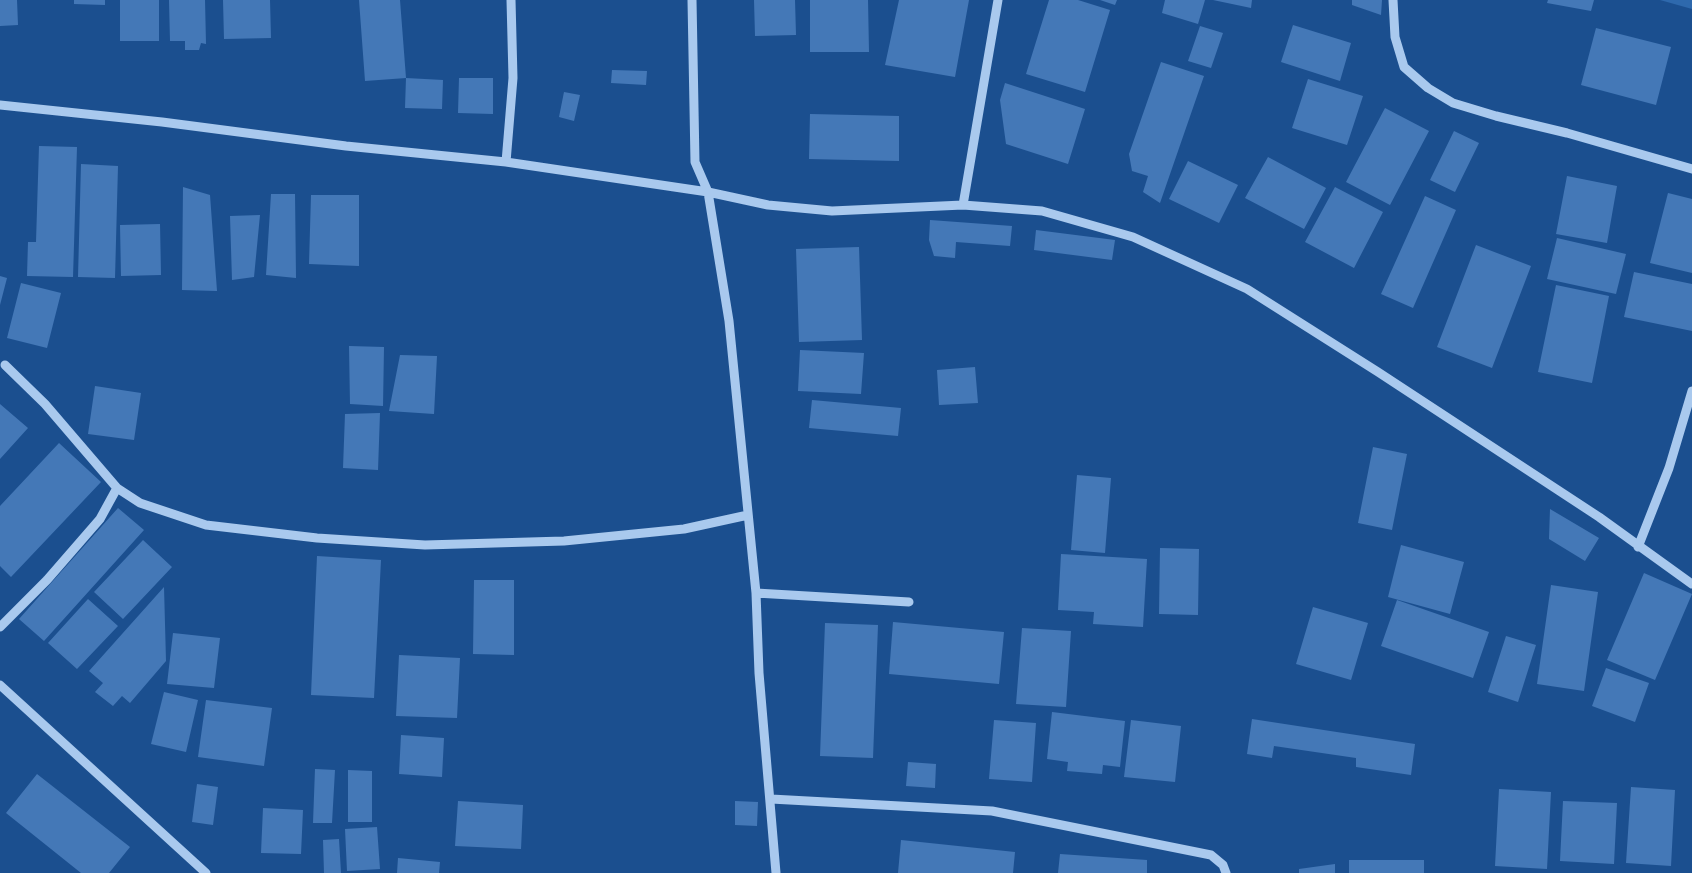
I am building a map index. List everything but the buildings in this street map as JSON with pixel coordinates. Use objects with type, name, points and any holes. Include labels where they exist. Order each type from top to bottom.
[{"type":"street","points":[[506,162],[513,78],[511,0]]},
{"type":"street","points":[[692,0],[695,162],[708,192],[728,321],[756,594],[759,673],[776,873]]},
{"type":"street","points":[[963,205],[998,0]]},
{"type":"street","points":[[1392,0],[1396,38],[1404,67],[1428,88],[1445,98],[1496,116],[1692,169]]},
{"type":"street","points":[[0,105],[162,122],[346,146],[506,162],[708,192],[768,205],[832,211],[963,205],[1042,211],[1124,234],[1247,289],[1378,372],[1591,512],[1692,584]]},
{"type":"street","points":[[5,364],[45,404],[117,488],[140,503],[206,525],[317,538],[424,545],[564,541],[684,529],[748,515]]},
{"type":"street","points":[[1638,547],[1668,468],[1692,391]]},
{"type":"street","points":[[0,627],[47,580],[100,520],[117,488]]},
{"type":"street","points":[[756,594],[909,602]]},
{"type":"street","points":[[0,685],[205,873]]},
{"type":"street","points":[[771,799],[992,812],[1211,854],[1222,865],[1226,873]]},
{"type":"shaded area","points":[[1660,0],[1692,0],[1692,9]]}]
